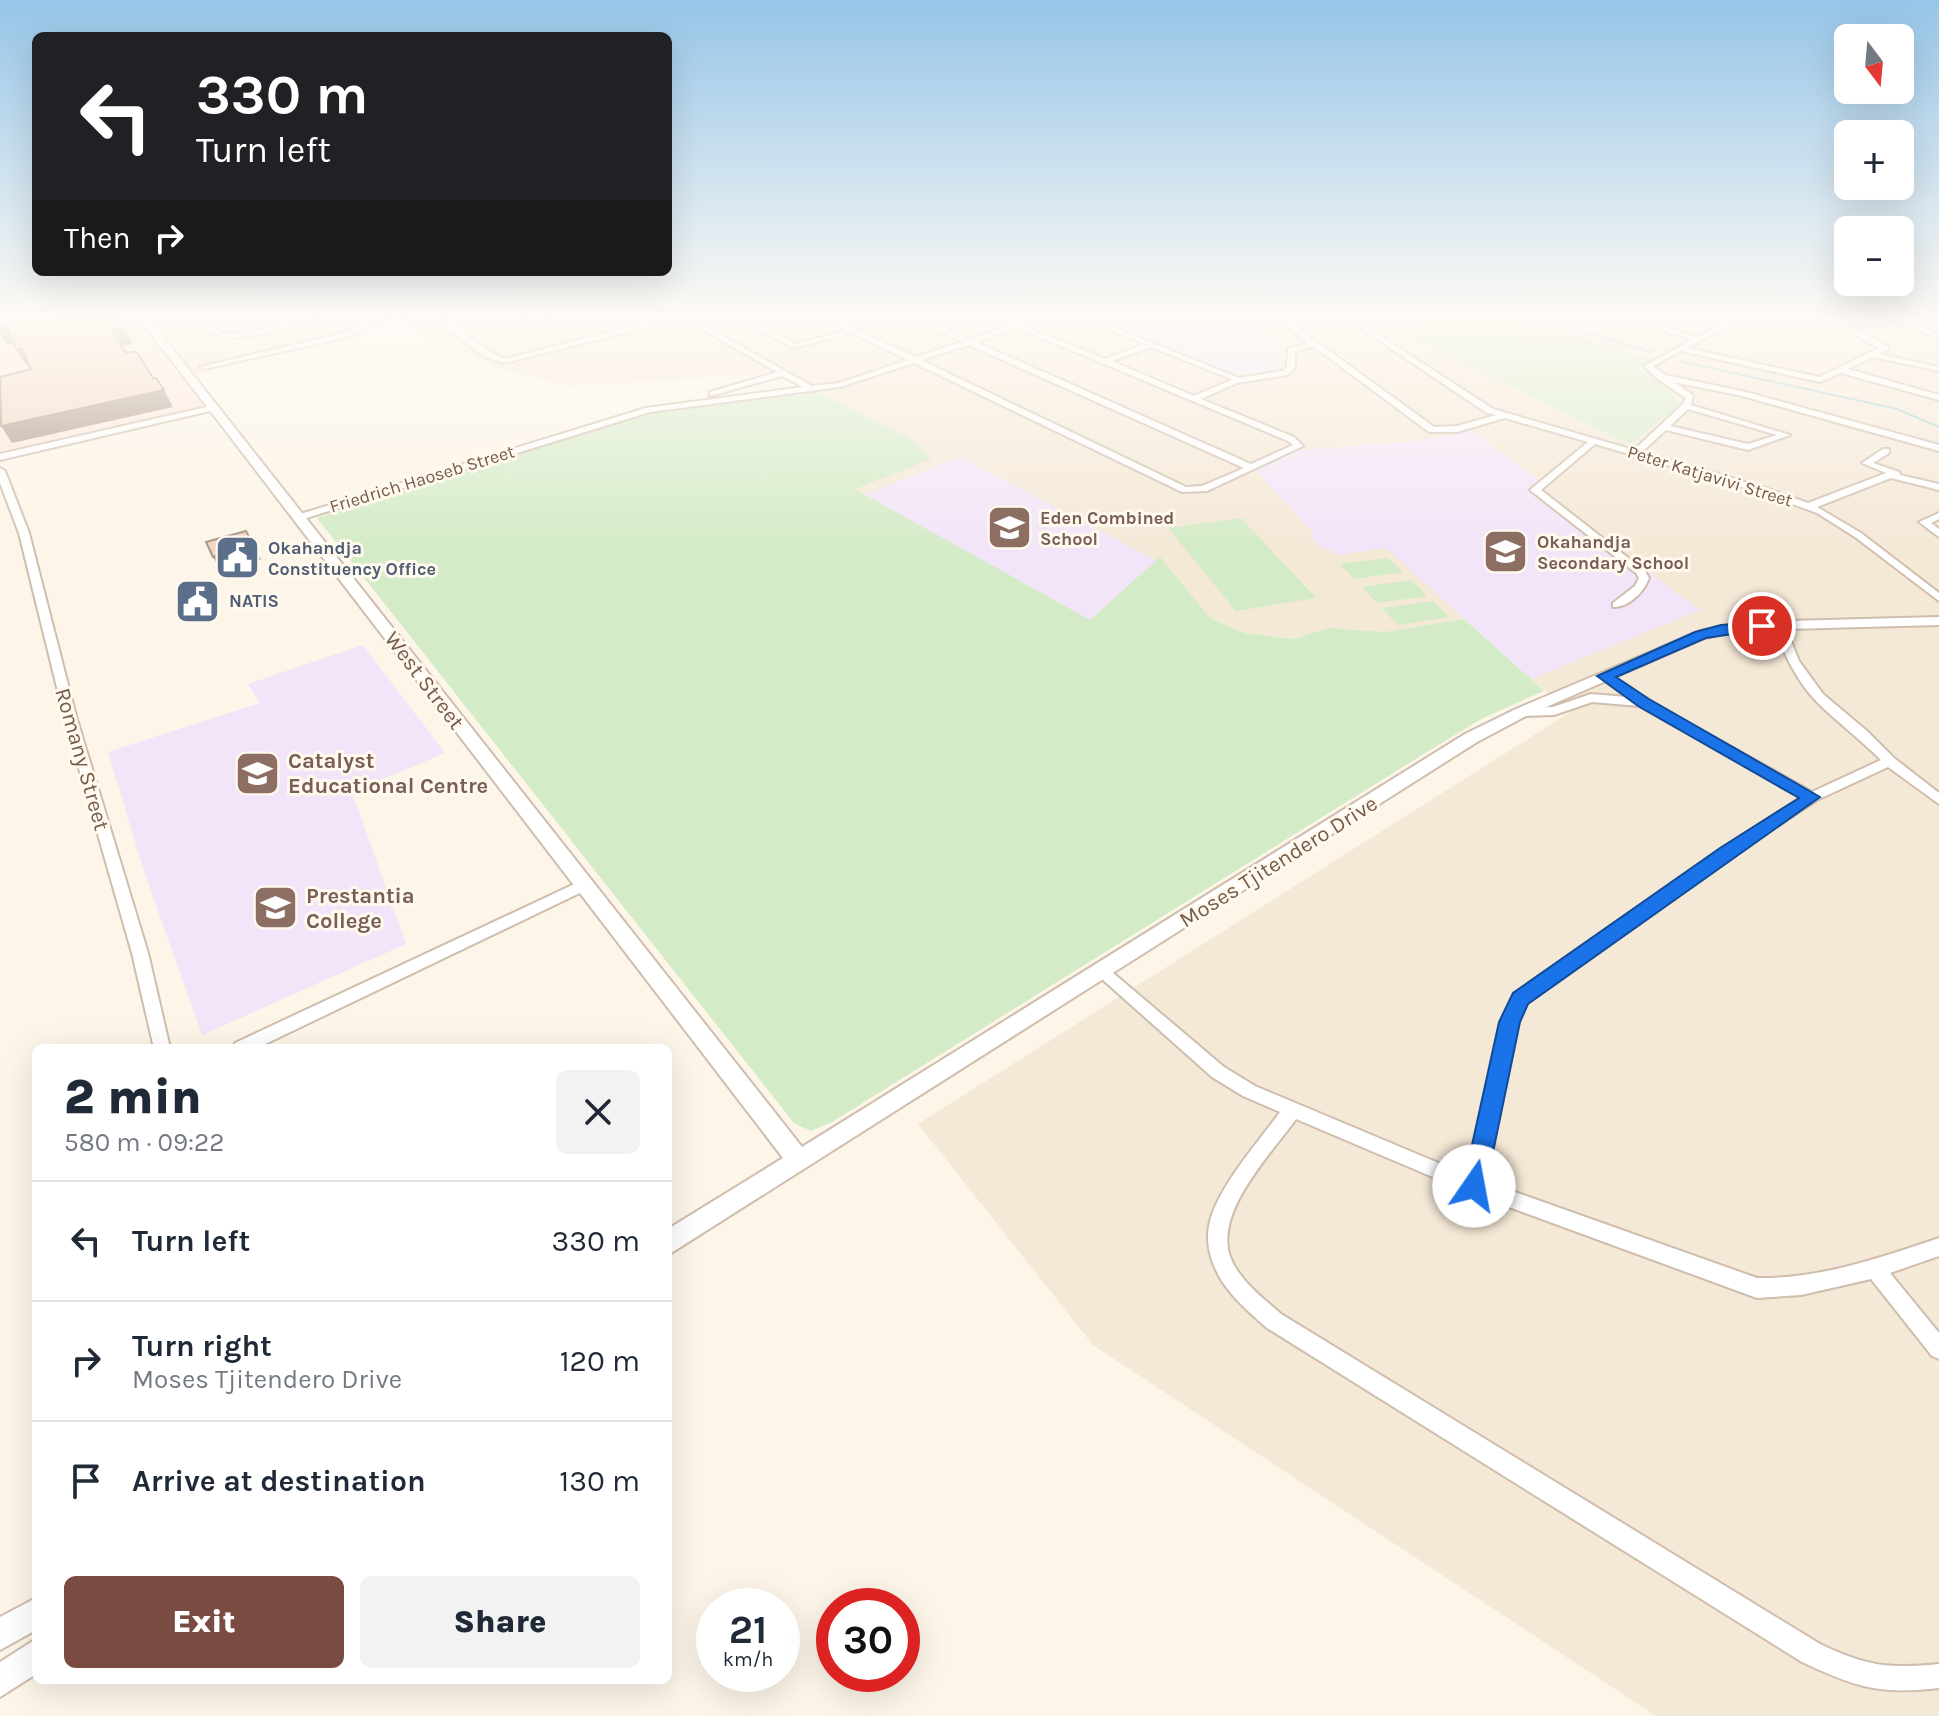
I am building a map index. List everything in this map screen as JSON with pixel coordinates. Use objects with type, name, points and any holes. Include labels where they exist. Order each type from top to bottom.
[{"type":"street","name":"West Street","points":[[200,394],[300,517],[799,1161]]},
{"type":"street","points":[[674,406],[713,394]]},
{"type":"street","name":"Friedrich Haoseb Street","points":[[300,517],[590,427],[674,406],[770,394]]},
{"type":"street","points":[[984,394],[1185,490],[1204,489],[1299,446],[1291,439],[1181,394]]},
{"type":"street","points":[[1087,394],[1252,468]]},
{"type":"street","points":[[1193,399],[1204,394]]},
{"type":"street","points":[[1384,394],[1432,430],[1457,429],[1504,416]]},
{"type":"street","name":"Peter Katjavivi Street","points":[[1463,394],[1504,416],[1810,506],[1858,535],[1939,598]]},
{"type":"street","points":[[1635,454],[1686,406],[1690,397],[1688,394]]},
{"type":"street","points":[[1740,394],[1939,448]]},
{"type":"street","points":[[1664,427],[1748,447],[1786,435],[1686,406]]},
{"type":"street","points":[[0,457],[211,408]]},
{"type":"street","points":[[1593,442],[1535,490],[1640,571],[1644,578],[1640,588],[1617,605]]},
{"type":"street","points":[[1886,451],[1866,463],[1939,487]]},
{"type":"street","name":"Romany Street","points":[[0,471],[24,533],[70,716],[140,953],[161,1044]]},
{"type":"street","points":[[1810,506],[1896,474]]},
{"type":"street","points":[[1939,516],[1924,522],[1939,534]]},
{"type":"street","name":"Moses Tjitendero Drive","points":[[672,1240],[1471,738],[1522,712],[1700,635],[1745,626],[1939,621]]},
{"type":"street","points":[[1779,626],[1793,661],[1819,697],[1889,761],[1939,800]]},
{"type":"street","points":[[1605,676],[1643,703],[1812,797]]},
{"type":"street","points":[[1522,712],[1554,711],[1591,698],[1643,703]]},
{"type":"street","points":[[1474,1186],[1509,1022],[1520,999],[1812,797],[1889,761]]},
{"type":"street","points":[[249,1044],[583,885]]},
{"type":"street","points":[[1101,971],[1218,1072],[1291,1111],[1474,1186],[1757,1288],[1788,1288],[1875,1269],[1939,1247]]},
{"type":"street","points":[[1291,1111],[1219,1221],[1217,1240],[1222,1261],[1235,1282],[1274,1321],[1811,1653],[1869,1679],[1901,1681],[1939,1676]]},
{"type":"street","points":[[1875,1269],[1939,1349]]},
{"type":"street","points":[[0,1635],[32,1615]]},
{"type":"street","points":[[0,1681],[32,1658]]},
{"type":"shaded area","points":[[0,394],[200,394],[211,408],[0,457]]},
{"type":"shaded area","points":[[820,394],[1939,394],[1939,1716],[1656,1716],[1093,1345],[918,1124],[1569,713],[1465,619],[1384,632],[1329,628],[1293,639],[1245,633],[1211,619],[1160,558],[1090,620],[854,488],[932,458]]},
{"type":"shaded area","name":"Okahandja Secondary School","points":[[1470,430],[1548,487],[1544,492],[1548,498],[1700,610],[1531,679],[1386,548],[1335,555],[1328,548],[1323,549],[1310,536],[1315,534],[1255,470],[1298,450],[1407,442]]},
{"type":"shaded area","name":"Eden Combined School","points":[[961,457],[1157,561],[1090,620],[864,495]]},
{"type":"shaded area","points":[[363,645],[445,753],[352,792],[406,944],[202,1035],[144,871],[108,752],[260,703],[248,684]]},
{"type":"green space","points":[[772,394],[821,394],[909,438],[932,459],[855,489],[1090,620],[1160,557],[1211,619],[1245,633],[1293,639],[1329,628],[1384,632],[1464,619],[1544,691],[1483,718],[832,1122],[811,1131],[794,1123],[317,518],[502,455],[649,410]]},
{"type":"green space","points":[[1528,394],[1672,394],[1680,404],[1631,444]]},
{"type":"green space","points":[[1241,518],[1316,598],[1236,611],[1168,528]]},
{"type":"green space","points":[[1388,558],[1403,572],[1354,579],[1340,564]]},
{"type":"green space","points":[[1411,580],[1427,596],[1377,603],[1362,587]]},
{"type":"green space","points":[[1433,601],[1449,617],[1398,625],[1382,608]]},
{"type":"building","points":[[0,394],[146,394],[1,426]]},
{"type":"building","points":[[246,531],[254,546],[213,557],[206,542]]},
{"type":"waterway","points":[[1829,394],[1897,409],[1939,427]]},
{"type":"place","name":"Eden Combined School","points":[[1009,528]]},
{"type":"place","name":"Okahandja Secondary School","points":[[1506,552]]},
{"type":"place","name":"Okahandja Constituency Office","points":[[237,558]]},
{"type":"place","name":"NATIS","points":[[198,601]]},
{"type":"place","name":"Catalyst Educational Centre","points":[[257,773]]},
{"type":"place","name":"Prestantia College","points":[[275,908]]},
{"type":"route","points":[[1474,1186],[1509,1022],[1520,999],[1812,797],[1643,703],[1605,676],[1700,635],[1721,629],[1762,626]]}]
